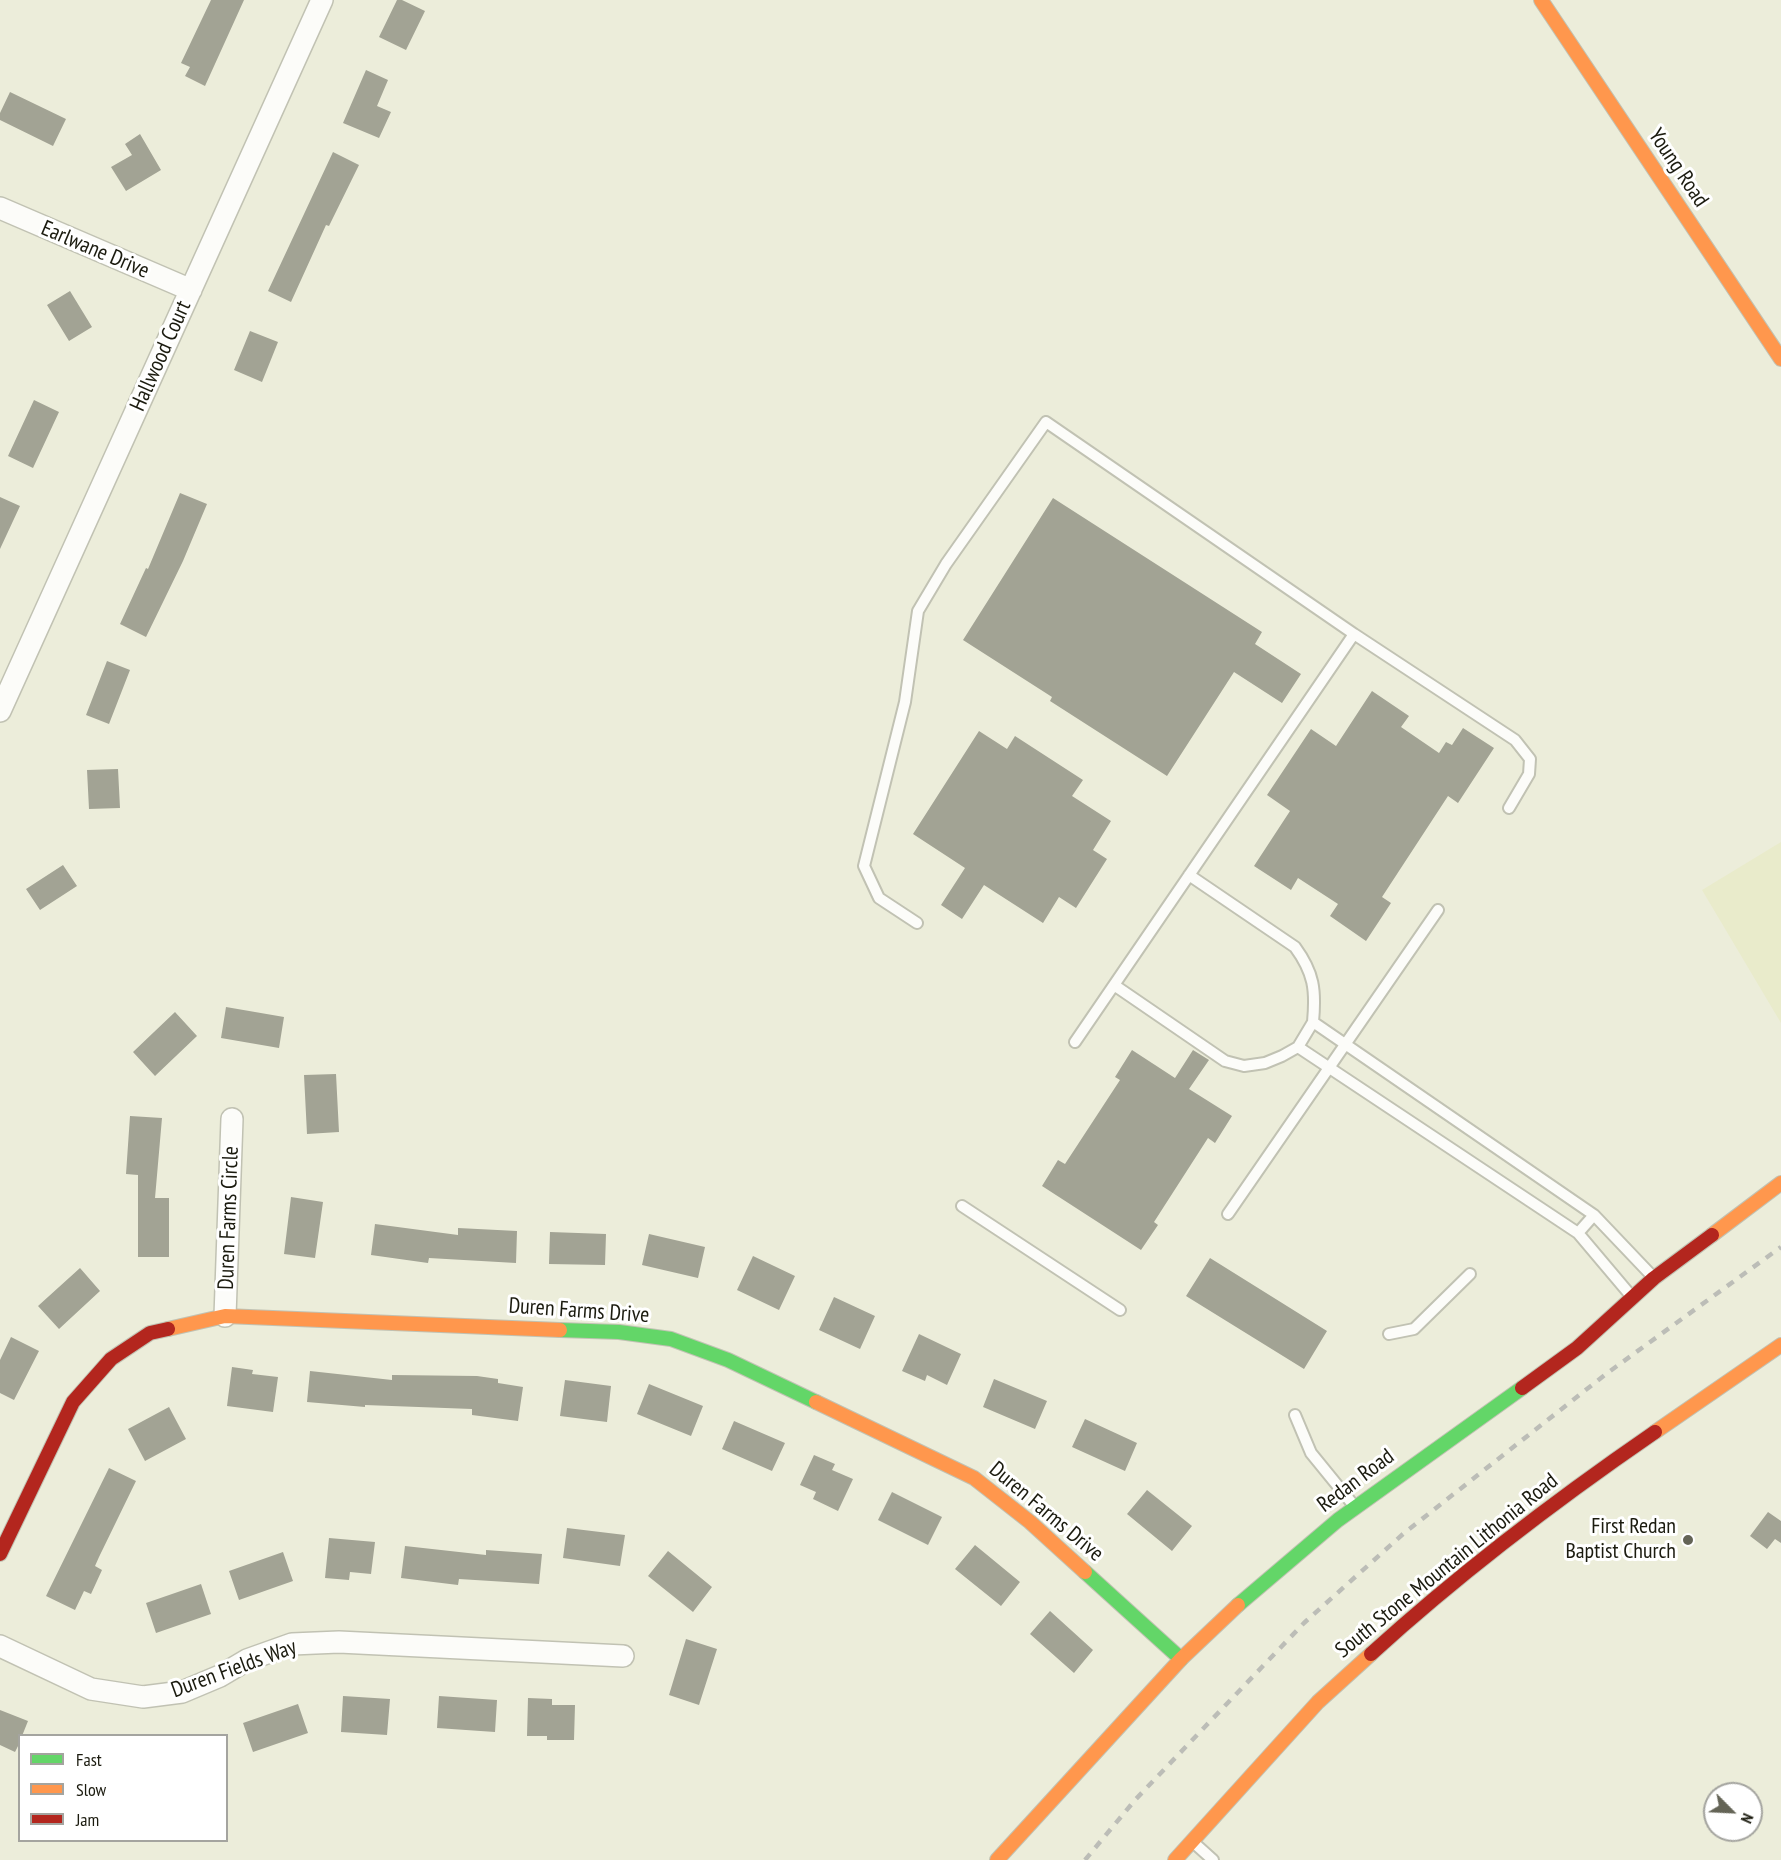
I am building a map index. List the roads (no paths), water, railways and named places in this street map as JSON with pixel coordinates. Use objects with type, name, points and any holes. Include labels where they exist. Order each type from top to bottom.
[{"type":"main road","name":"Young Road","points":[[1541,0],[1781,359]]},
{"type":"main road","name":"Redan Road","points":[[997,1860],[1181,1659],[1247,1597],[1355,1507],[1577,1348],[1654,1278],[1781,1183]]},
{"type":"main road","name":"Duren Farms Drive","points":[[0,1554],[73,1402],[111,1359],[150,1333],[225,1316],[620,1332],[670,1339],[728,1360],[974,1478],[1030,1522],[1181,1659]]},
{"type":"main road","name":"South Stone Mountain Lithonia Road","points":[[1175,1860],[1318,1702],[1407,1621],[1578,1485],[1781,1345]]},
{"type":"street","name":"Hallwood Court","points":[[0,711],[322,0]]},
{"type":"street","name":"Earlwane Drive","points":[[0,208],[191,290]]},
{"type":"street","name":"Duren Farms Circle","points":[[225,1316],[232,1119]]},
{"type":"street","name":"Duren Fields Way","points":[[0,1646],[91,1689],[143,1697],[182,1692],[220,1676],[247,1660],[292,1644],[339,1642],[622,1656]]},
{"type":"lane","points":[[916,923],[879,898],[864,866],[905,702],[918,611],[946,564],[1046,422],[1354,634],[1515,740],[1530,759],[1529,774],[1509,808]]},
{"type":"lane","points":[[1075,1042],[1354,634]]},
{"type":"lane","points":[[1114,985],[1225,1061],[1244,1066],[1265,1062],[1298,1047],[1313,1022],[1316,999],[1307,962],[1295,947],[1189,875]]},
{"type":"lane","points":[[1228,1214],[1438,910]]},
{"type":"lane","points":[[1313,1022],[1594,1215],[1654,1278]]},
{"type":"lane","points":[[1298,1047],[1578,1233],[1633,1297]]},
{"type":"lane","points":[[962,1206],[1120,1310]]},
{"type":"lane","points":[[1578,1233],[1594,1215]]},
{"type":"lane","points":[[1389,1334],[1414,1329],[1470,1274]]},
{"type":"lane","points":[[1295,1415],[1311,1453],[1355,1507]]},
{"type":"lane","points":[[1192,1841],[1213,1860]]},
{"type":"railway","points":[[1085,1860],[1135,1800],[1304,1623],[1403,1534],[1606,1374],[1781,1247]]},
{"type":"place","name":"First Redan Baptist Church","points":[[1688,1540]]}]
